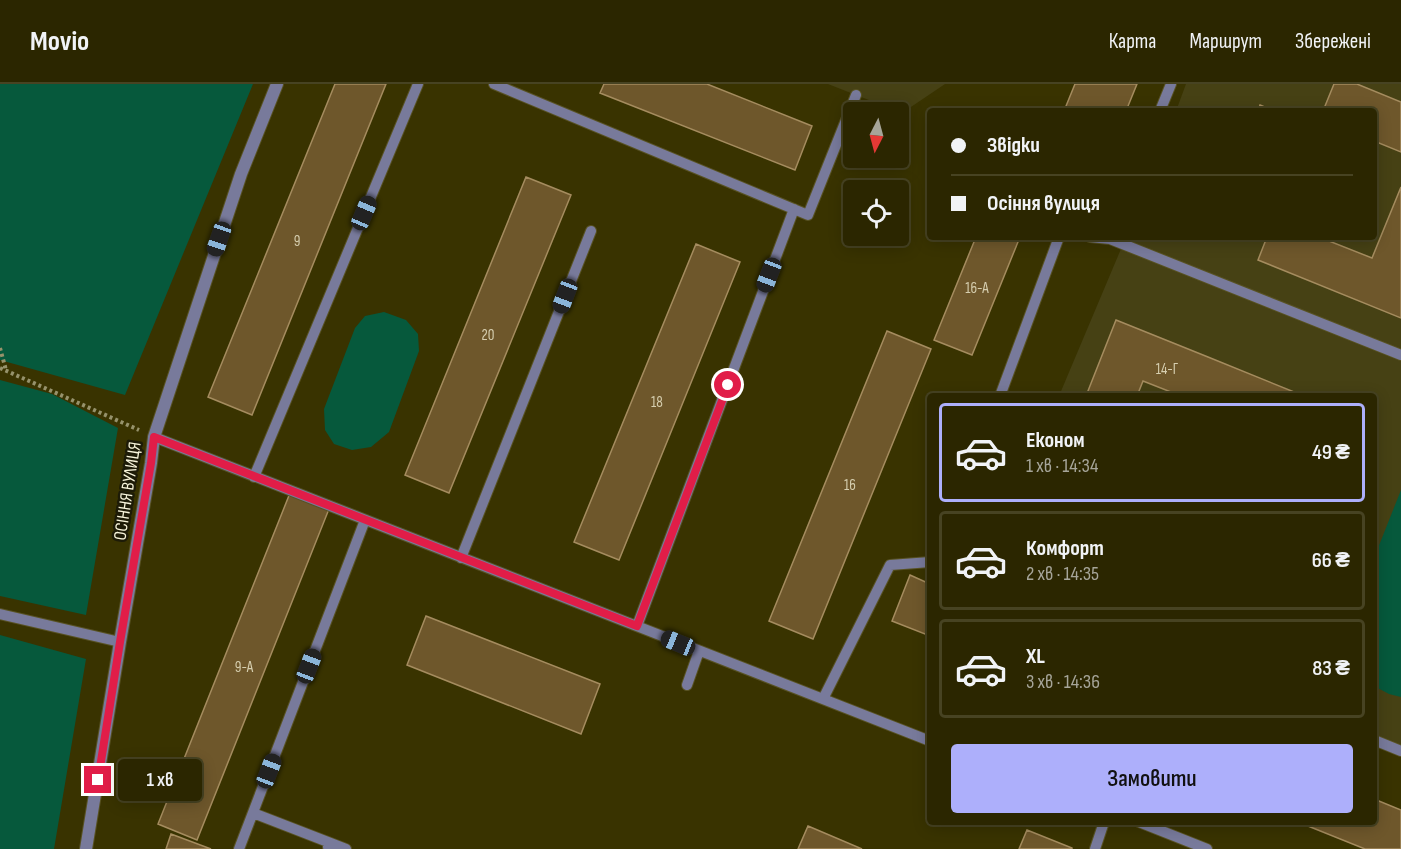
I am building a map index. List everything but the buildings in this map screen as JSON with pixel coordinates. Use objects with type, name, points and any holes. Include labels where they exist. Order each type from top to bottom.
[{"type":"street","name":"ОСІННЯ ВУЛИЦЯ","points":[[86,849],[154,437],[241,174],[277,84]]},
{"type":"lane","points":[[254,477],[418,84]]},
{"type":"lane","points":[[494,84],[808,215],[856,95]]},
{"type":"lane","points":[[1161,108],[1171,84]]},
{"type":"lane","points":[[637,626],[794,209]]},
{"type":"lane","points":[[461,558],[591,231]]},
{"type":"lane","points":[[1001,393],[1058,240]]},
{"type":"lane","points":[[1116,240],[1401,355]]},
{"type":"lane","points":[[154,437],[927,740]]},
{"type":"lane","points":[[239,849],[366,520]]},
{"type":"lane","points":[[823,699],[890,565],[927,562]]},
{"type":"lane","points":[[0,614],[120,642]]},
{"type":"lane","points":[[687,685],[699,651]]},
{"type":"lane","points":[[1377,741],[1401,751]]},
{"type":"lane","points":[[253,813],[328,846],[346,849]]},
{"type":"lane","points":[[1095,849],[1103,825]]},
{"type":"lane","points":[[1147,825],[1207,849]]},
{"type":"path","points":[[0,348],[7,370]]},
{"type":"path","points":[[0,368],[154,437]]},
{"type":"shaded area","points":[[828,84],[945,84],[909,108],[909,102],[874,102]]},
{"type":"shaded area","points":[[1186,84],[1401,84],[1401,748],[1377,738],[1377,393],[1060,393],[1125,240],[1377,240],[1377,108],[1177,108]]},
{"type":"green space","points":[[0,84],[253,84],[125,395],[0,360]]},
{"type":"green space","points":[[384,312],[406,320],[418,334],[419,351],[389,432],[371,447],[352,450],[334,444],[325,430],[324,409],[355,328],[365,316]]},
{"type":"green space","points":[[0,380],[52,394],[118,428],[86,615],[0,596]]},
{"type":"green space","points":[[1401,490],[1401,697],[1377,688],[1377,550]]},
{"type":"green space","points":[[0,635],[86,659],[54,849],[0,849]]},
{"type":"route","points":[[98,780],[154,437],[637,626],[728,385]]}]
